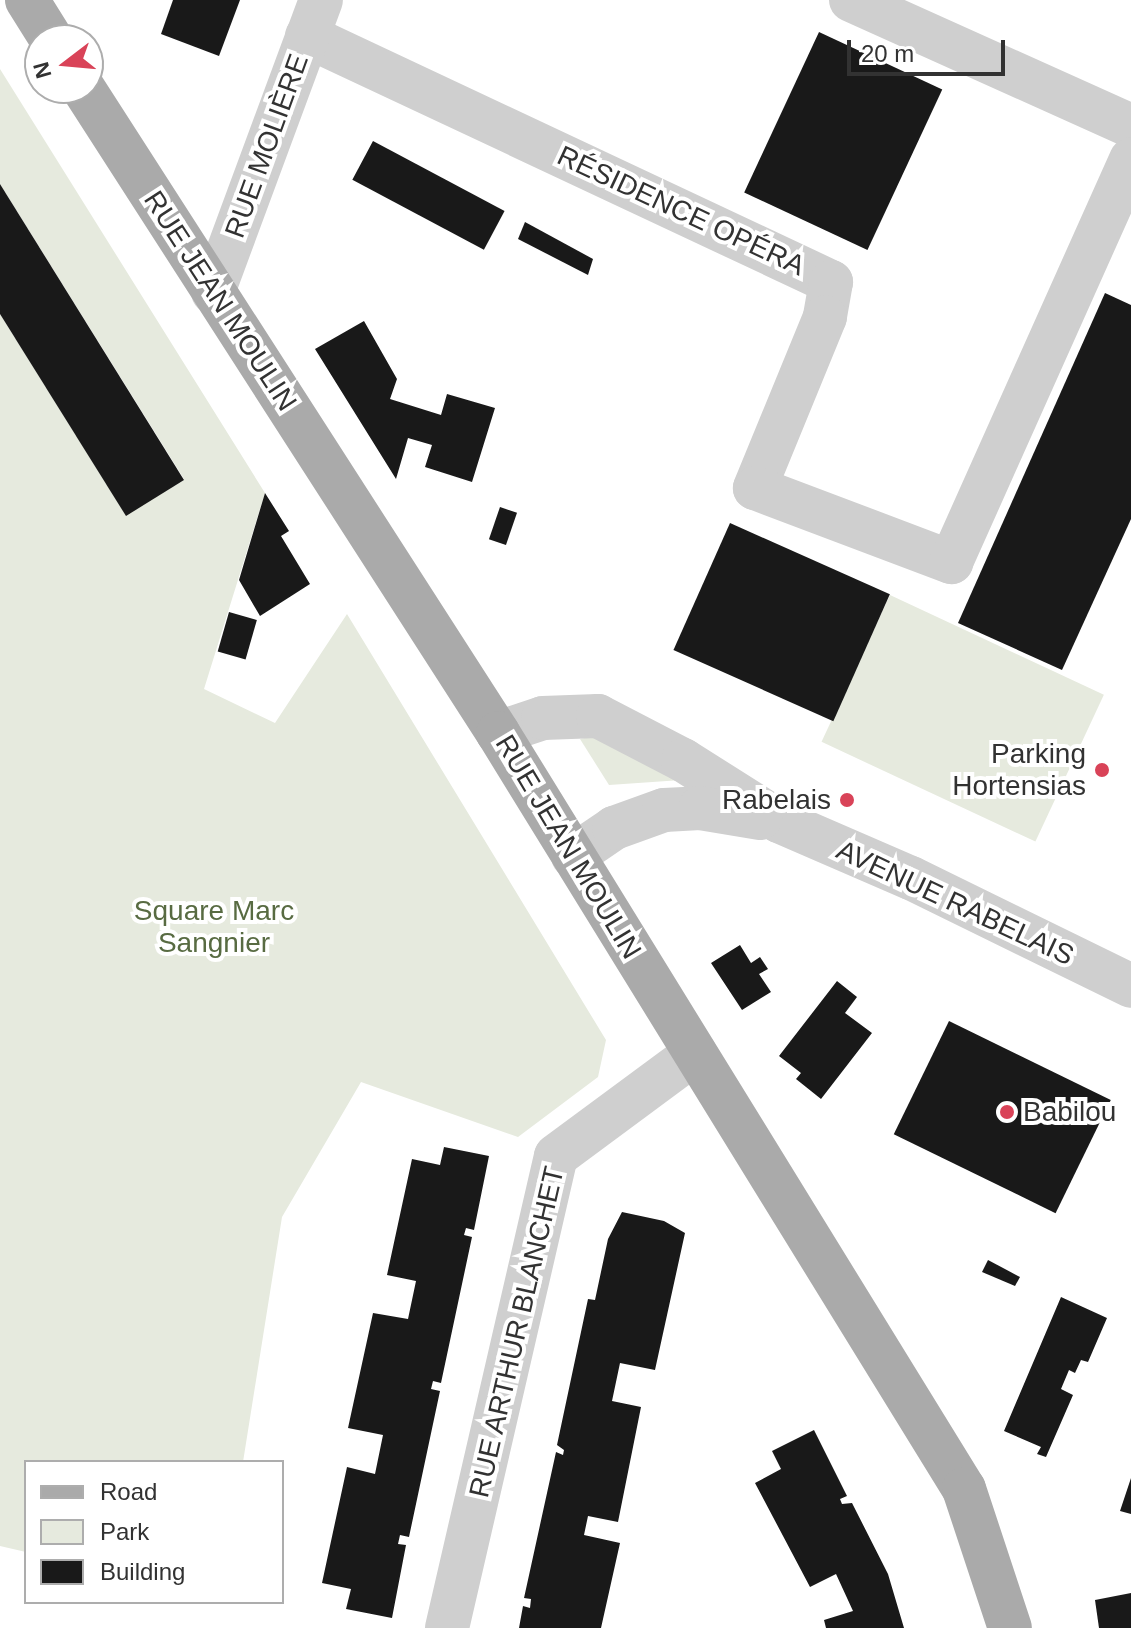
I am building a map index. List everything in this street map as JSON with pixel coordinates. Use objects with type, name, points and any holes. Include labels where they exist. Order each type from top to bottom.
[{"type":"main road","points":[[27,0],[42,24]]},
{"type":"main road","name":"RUE JEAN MOULIN","points":[[93,104],[498,733],[964,1489],[1010,1628]]},
{"type":"street","points":[[851,0],[1131,126]]},
{"type":"street","name":"RÉSIDENCE OPÉRA","points":[[314,18],[831,282],[825,317],[755,488],[951,562],[1131,159]]},
{"type":"street","name":"RUE MOLIÈRE","points":[[213,292],[314,18]]},
{"type":"street","name":"AVENUE RABELAIS","points":[[498,733],[543,718],[598,716],[683,760],[779,821],[911,878],[1131,986]]},
{"type":"street","name":"AVENUE RABELAIS","points":[[573,856],[614,828],[664,810],[700,808],[779,821]]},
{"type":"street","name":"RUE ARTHUR BLANCHET","points":[[447,1628],[556,1156],[695,1053]]},
{"type":"green space","name":"Square Marc Sangnier","points":[[0,69],[265,493],[204,689],[275,723],[347,614],[606,1040],[598,1077],[518,1137],[361,1082],[282,1217],[243,1460],[24,1460],[24,1552],[0,1546],[0,314],[126,515],[184,479],[0,184]]},
{"type":"green space","points":[[890,595],[1104,695],[1035,842],[822,742]]},
{"type":"green space","points":[[599,735],[696,779],[609,785],[580,739]]},
{"type":"building","points":[[173,0],[240,0],[219,56],[161,34]]},
{"type":"building","points":[[819,32],[942,89],[867,250],[744,192]]},
{"type":"building","points":[[373,141],[505,211],[484,250],[352,180]]},
{"type":"building","points":[[0,184],[184,480],[126,516],[0,314]]},
{"type":"building","points":[[525,222],[593,259],[588,275],[518,239]]},
{"type":"building","points":[[1105,293],[1131,305],[1131,519],[1062,670],[958,623]]},
{"type":"building","points":[[364,321],[397,379],[390,399],[441,415],[447,394],[495,408],[472,482],[425,467],[432,445],[408,438],[396,479],[315,349]]},
{"type":"building","points":[[265,493],[289,531],[281,536],[310,584],[260,616],[239,580]]},
{"type":"building","points":[[500,507],[517,513],[506,545],[489,539]]},
{"type":"building","points":[[730,523],[890,594],[833,721],[673,650]]},
{"type":"building","points":[[229,612],[257,620],[246,659],[218,651]]},
{"type":"building","points":[[740,945],[751,963],[760,957],[768,969],[759,974],[771,992],[742,1010],[711,963]]},
{"type":"building","points":[[837,981],[857,997],[845,1013],[872,1033],[821,1099],[796,1079],[801,1073],[779,1056]]},
{"type":"building","points":[[949,1021],[1111,1100],[1056,1213],[894,1134]]},
{"type":"building","points":[[444,1147],[489,1156],[474,1230],[466,1228],[464,1235],[472,1237],[441,1383],[433,1381],[431,1389],[440,1391],[409,1537],[400,1535],[398,1544],[406,1545],[392,1618],[346,1609],[351,1589],[322,1583],[347,1467],[375,1474],[383,1435],[348,1428],[373,1313],[408,1319],[416,1281],[387,1275],[412,1159],[440,1165]]},
{"type":"building","points":[[622,1212],[664,1221],[685,1233],[655,1370],[620,1363],[612,1401],[641,1407],[618,1522],[588,1516],[584,1535],[620,1543],[601,1628],[519,1628],[523,1606],[530,1608],[531,1599],[524,1598],[556,1452],[563,1455],[564,1450],[557,1445],[588,1299],[595,1300],[608,1239]]},
{"type":"building","points":[[988,1260],[1020,1277],[1015,1286],[982,1272]]},
{"type":"building","points":[[1061,1297],[1107,1318],[1088,1362],[1081,1360],[1075,1373],[1069,1370],[1061,1389],[1073,1395],[1046,1457],[1037,1454],[1041,1447],[1004,1431]]},
{"type":"building","points":[[814,1430],[847,1496],[840,1499],[842,1504],[852,1503],[888,1574],[904,1628],[826,1628],[824,1620],[853,1611],[836,1574],[810,1587],[755,1483],[781,1469],[772,1451]]},
{"type":"building","points":[[1131,1478],[1131,1514],[1120,1511]]},
{"type":"building","points":[[1131,1593],[1131,1628],[1099,1628],[1095,1600]]},
{"type":"place","name":"Parking Hortensias","points":[[1102,770]]},
{"type":"place","name":"Rabelais","points":[[847,800]]},
{"type":"place","name":"Babilou","points":[[1007,1112]]}]
